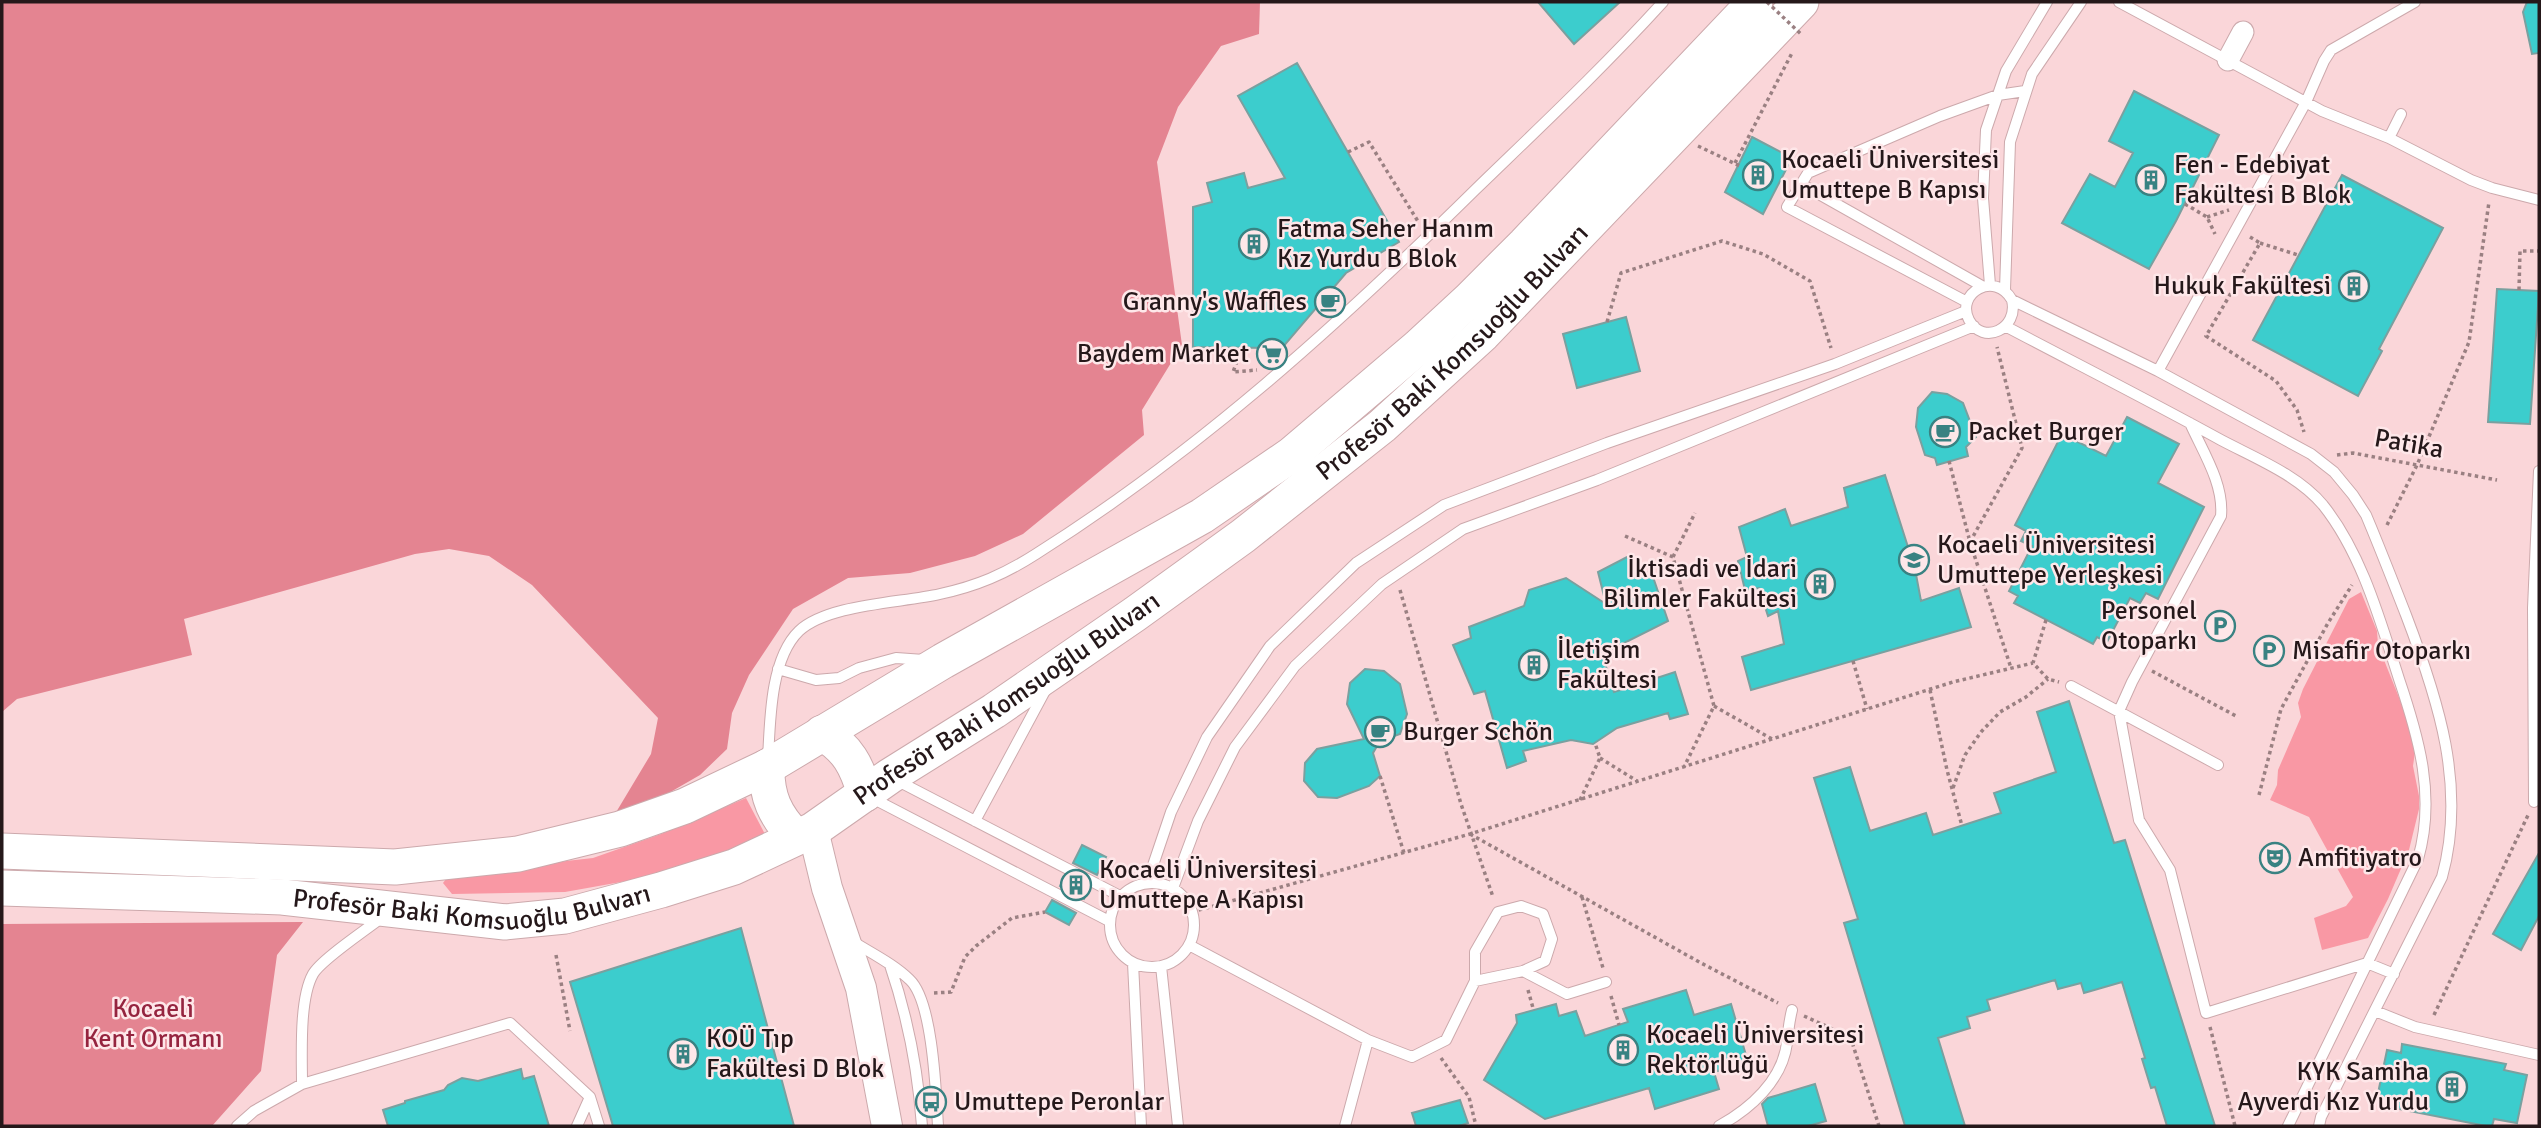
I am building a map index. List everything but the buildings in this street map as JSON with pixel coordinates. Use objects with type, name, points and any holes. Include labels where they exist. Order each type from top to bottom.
[{"type":"highway","name":"Profesör Baki Komsuoğlu Bulvarı","points":[[2,851],[395,867],[518,854],[633,824],[685,806],[767,767],[943,662],[1202,516],[1291,455],[1418,347],[1488,280],[1755,2]]},
{"type":"highway","name":"Profesör Baki Komsuoğlu Bulvarı","points":[[2,888],[282,897],[505,922],[565,916],[661,890],[734,867],[804,834],[1056,670],[1243,536],[1382,426],[1483,334],[1674,135],[1801,18]]},
{"type":"highway","points":[[822,733],[847,751],[877,785]]},
{"type":"highway","points":[[767,767],[766,785],[782,823],[804,834]]},
{"type":"main road","points":[[804,834],[827,888],[861,988],[887,1126]]},
{"type":"street","points":[[2228,60],[2243,32]]},
{"type":"lane","points":[[767,767],[778,669],[787,647],[797,633],[811,622],[830,613],[928,596],[993,579],[1030,558],[1129,492],[1229,414],[1333,326],[1428,237],[1663,2]]},
{"type":"lane","points":[[1986,286],[1983,198],[1986,130],[2007,71],[2047,2]]},
{"type":"lane","points":[[2025,91],[1998,95],[1940,116],[1808,173],[1787,207],[1967,306],[1974,326],[1979,330],[1993,332],[2005,327],[2013,314],[2008,295],[2010,142],[2032,74],[2081,2]]},
{"type":"lane","points":[[2119,2],[2306,102],[2389,138],[2491,188],[2539,200]]},
{"type":"lane","points":[[2158,372],[2306,102],[2323,61],[2331,50],[2415,2]]},
{"type":"lane","points":[[2389,138],[2401,114]]},
{"type":"lane","points":[[1801,184],[1986,286],[2158,372],[2312,455],[2334,472],[2366,515],[2422,659],[2446,745],[2452,792],[2451,833],[2442,877],[2321,1117],[2319,1126]]},
{"type":"lane","points":[[1147,883],[1171,812],[1207,737],[1270,646],[1356,563],[1444,505],[1607,443],[1835,364],[1967,306],[1973,292],[1986,286]]},
{"type":"lane","points":[[1173,888],[1198,821],[1235,747],[1295,666],[1394,575],[1463,528],[1597,480],[1974,326]]},
{"type":"lane","points":[[2005,327],[2190,423],[2281,473],[2313,494],[2344,536],[2360,571],[2412,716],[2423,757],[2427,793],[2427,818],[2418,859],[2288,1126]]},
{"type":"lane","points":[[2190,423],[2218,488],[2221,516],[2119,711],[2139,820],[2169,870],[2206,1013],[2367,963],[2394,974]]},
{"type":"lane","points":[[2534,802],[2539,471]]},
{"type":"lane","points":[[778,669],[816,680],[839,678],[859,668],[896,659],[943,662]]},
{"type":"lane","points":[[975,821],[1056,670]]},
{"type":"lane","points":[[2071,686],[2218,765]]},
{"type":"lane","points":[[877,785],[975,821],[1120,896]]},
{"type":"lane","points":[[877,785],[1109,921]]},
{"type":"lane","points":[[1147,883],[1173,888],[1184,897],[1192,912],[1195,923],[1189,945],[1175,961],[1161,966],[1133,962],[1114,944],[1110,932],[1109,921],[1120,896],[1134,886],[1147,883]]},
{"type":"lane","points":[[1189,945],[1368,1040],[1412,1057],[1446,1040],[1475,981],[1475,953],[1498,912],[1521,906],[1543,914],[1552,939],[1545,961],[1523,971],[1475,981]]},
{"type":"lane","points":[[302,1084],[303,1013],[313,974],[377,921]]},
{"type":"lane","points":[[843,936],[890,964],[912,981],[924,1008],[935,1077],[938,1126]]},
{"type":"lane","points":[[1133,962],[1140,1126]]},
{"type":"lane","points":[[890,964],[906,1013],[920,1091],[922,1126]]},
{"type":"lane","points":[[1161,966],[1178,1126]]},
{"type":"lane","points":[[1523,971],[1567,994],[1606,982]]},
{"type":"lane","points":[[1719,1126],[1738,1115],[1773,1081],[1783,1057],[1787,1042],[1786,1030],[1792,1010]]},
{"type":"lane","points":[[2375,1011],[2414,1027],[2539,1055]]},
{"type":"lane","points":[[237,1126],[254,1111],[302,1084],[510,1023],[590,1097],[599,1126]]},
{"type":"lane","points":[[1345,1126],[1368,1040]]},
{"type":"lane","points":[[577,1126],[590,1097]]},
{"type":"path","points":[[1767,2],[1801,18]]},
{"type":"path","points":[[1735,163],[1796,46]]},
{"type":"path","points":[[1674,135],[1740,166]]},
{"type":"path","points":[[1348,152],[1369,142],[1428,237]]},
{"type":"path","points":[[2378,542],[2417,465],[2469,342],[2491,188]]},
{"type":"path","points":[[2185,204],[2207,217],[2224,251]]},
{"type":"path","points":[[2236,230],[2260,243],[2298,255]]},
{"type":"path","points":[[1607,322],[1621,273],[1722,241],[1763,254],[1810,281],[1835,364]]},
{"type":"path","points":[[2260,243],[2206,336],[2276,381],[2297,410],[2312,455]]},
{"type":"path","points":[[2519,290],[2520,251],[2539,251]]},
{"type":"path","points":[[1970,542],[2022,448],[1993,332]]},
{"type":"path","points":[[1242,348],[1233,372],[1284,368]]},
{"type":"path","name":"Patika","points":[[2312,455],[2353,453],[2497,480]]},
{"type":"path","points":[[1949,461],[1970,542],[2011,668]]},
{"type":"path","points":[[1684,767],[1714,706],[1673,557],[1695,513]]},
{"type":"path","points":[[1625,536],[1673,557]]},
{"type":"path","points":[[2259,795],[2281,709],[2360,571]]},
{"type":"path","points":[[1394,575],[1404,600],[1424,681],[1470,834],[1498,912]]},
{"type":"path","points":[[2033,663],[2046,620]]},
{"type":"path","points":[[1853,660],[1867,709]]},
{"type":"path","points":[[1192,912],[1470,834],[1867,709],[2033,663]]},
{"type":"path","points":[[2033,663],[2048,679],[2071,686]]},
{"type":"path","points":[[2141,666],[2236,716]]},
{"type":"path","points":[[1953,788],[1965,755],[1981,732],[2000,712],[2026,697],[2048,679]]},
{"type":"path","points":[[1930,690],[1962,826]]},
{"type":"path","points":[[1714,706],[1772,739]]},
{"type":"path","points":[[1595,743],[1600,758],[1638,782]]},
{"type":"path","points":[[1580,800],[1600,758]]},
{"type":"path","points":[[1380,776],[1404,853]]},
{"type":"path","points":[[2428,1030],[2534,802]]},
{"type":"path","points":[[1470,834],[1581,897],[1792,1010],[1837,1031],[1852,1042],[1879,1126]]},
{"type":"path","points":[[1581,897],[1619,1025]]},
{"type":"path","points":[[918,994],[951,992],[965,957],[976,946],[1012,918],[1045,912]]},
{"type":"path","points":[[556,955],[570,1031]]},
{"type":"path","points":[[2206,1013],[2235,1126]]},
{"type":"path","points":[[1432,1047],[1469,1097],[1476,1126]]},
{"type":"shaded area","points":[[2361,592],[2377,631],[2378,645],[2404,710],[2415,752],[2413,766],[2419,809],[2409,850],[2368,938],[2322,950],[2314,918],[2346,906],[2353,897],[2309,817],[2270,800],[2277,785],[2278,770],[2301,717],[2298,703],[2303,689],[2349,599]]},
{"type":"shaded area","points":[[746,798],[768,840],[660,875],[565,892],[452,894],[443,883],[449,875],[459,873],[593,858],[661,834]]},
{"type":"green space","points":[[2,2],[1260,2],[1259,34],[1221,46],[1178,107],[1157,162],[1182,345],[1142,410],[1144,435],[1023,534],[975,556],[910,573],[848,578],[793,609],[749,675],[732,713],[727,749],[700,775],[634,813],[612,819],[651,754],[658,718],[532,585],[489,556],[449,549],[415,554],[184,619],[192,655],[17,699],[2,712]]},
{"type":"green space","name":"Kocaeli Kent Ormanı","points":[[303,922],[277,955],[261,1071],[212,1126],[2,1126],[2,924]]},
{"type":"place","name":"Kocaeli Üniversitesi Umuttepe B Kapısı","points":[[1758,175]]},
{"type":"place","name":"Fen - Edebiyat Fakültesi B Blok","points":[[2151,180]]},
{"type":"place","name":"Fatma Seher Hanım Kız Yurdu B Blok","points":[[1254,244]]},
{"type":"place","name":"Hukuk Fakültesi","points":[[2354,286]]},
{"type":"place","name":"Granny's Waffles","points":[[1330,302]]},
{"type":"place","name":"Baydem Market","points":[[1272,354]]},
{"type":"place","name":"Packet Burger","points":[[1945,432]]},
{"type":"place","name":"Kocaeli Üniversitesi Umuttepe Yerleşkesi","points":[[1914,560]]},
{"type":"place","name":"İktisadi ve İdari Bilimler Fakültesi","points":[[1820,584]]},
{"type":"place","name":"Personel Otoparkı","points":[[2220,626]]},
{"type":"place","name":"Misafir Otoparkı","points":[[2269,651]]},
{"type":"place","name":"İletişim Fakültesi","points":[[1534,665]]},
{"type":"place","name":"Burger Schön","points":[[1380,732]]},
{"type":"place","name":"Amfitiyatro","points":[[2275,858]]},
{"type":"place","name":"Kocaeli Üniversitesi Umuttepe A Kapısı","points":[[1076,885]]},
{"type":"place","name":"Kocaeli Üniversitesi Rektörlüğü","points":[[1623,1050]]},
{"type":"place","name":"KOÜ Tıp Fakültesi D Blok","points":[[683,1054]]},
{"type":"place","name":"KYK Samiha Ayverdi Kız Yurdu","points":[[2452,1087]]},
{"type":"place","name":"Umuttepe Peronlar","points":[[931,1102]]}]
